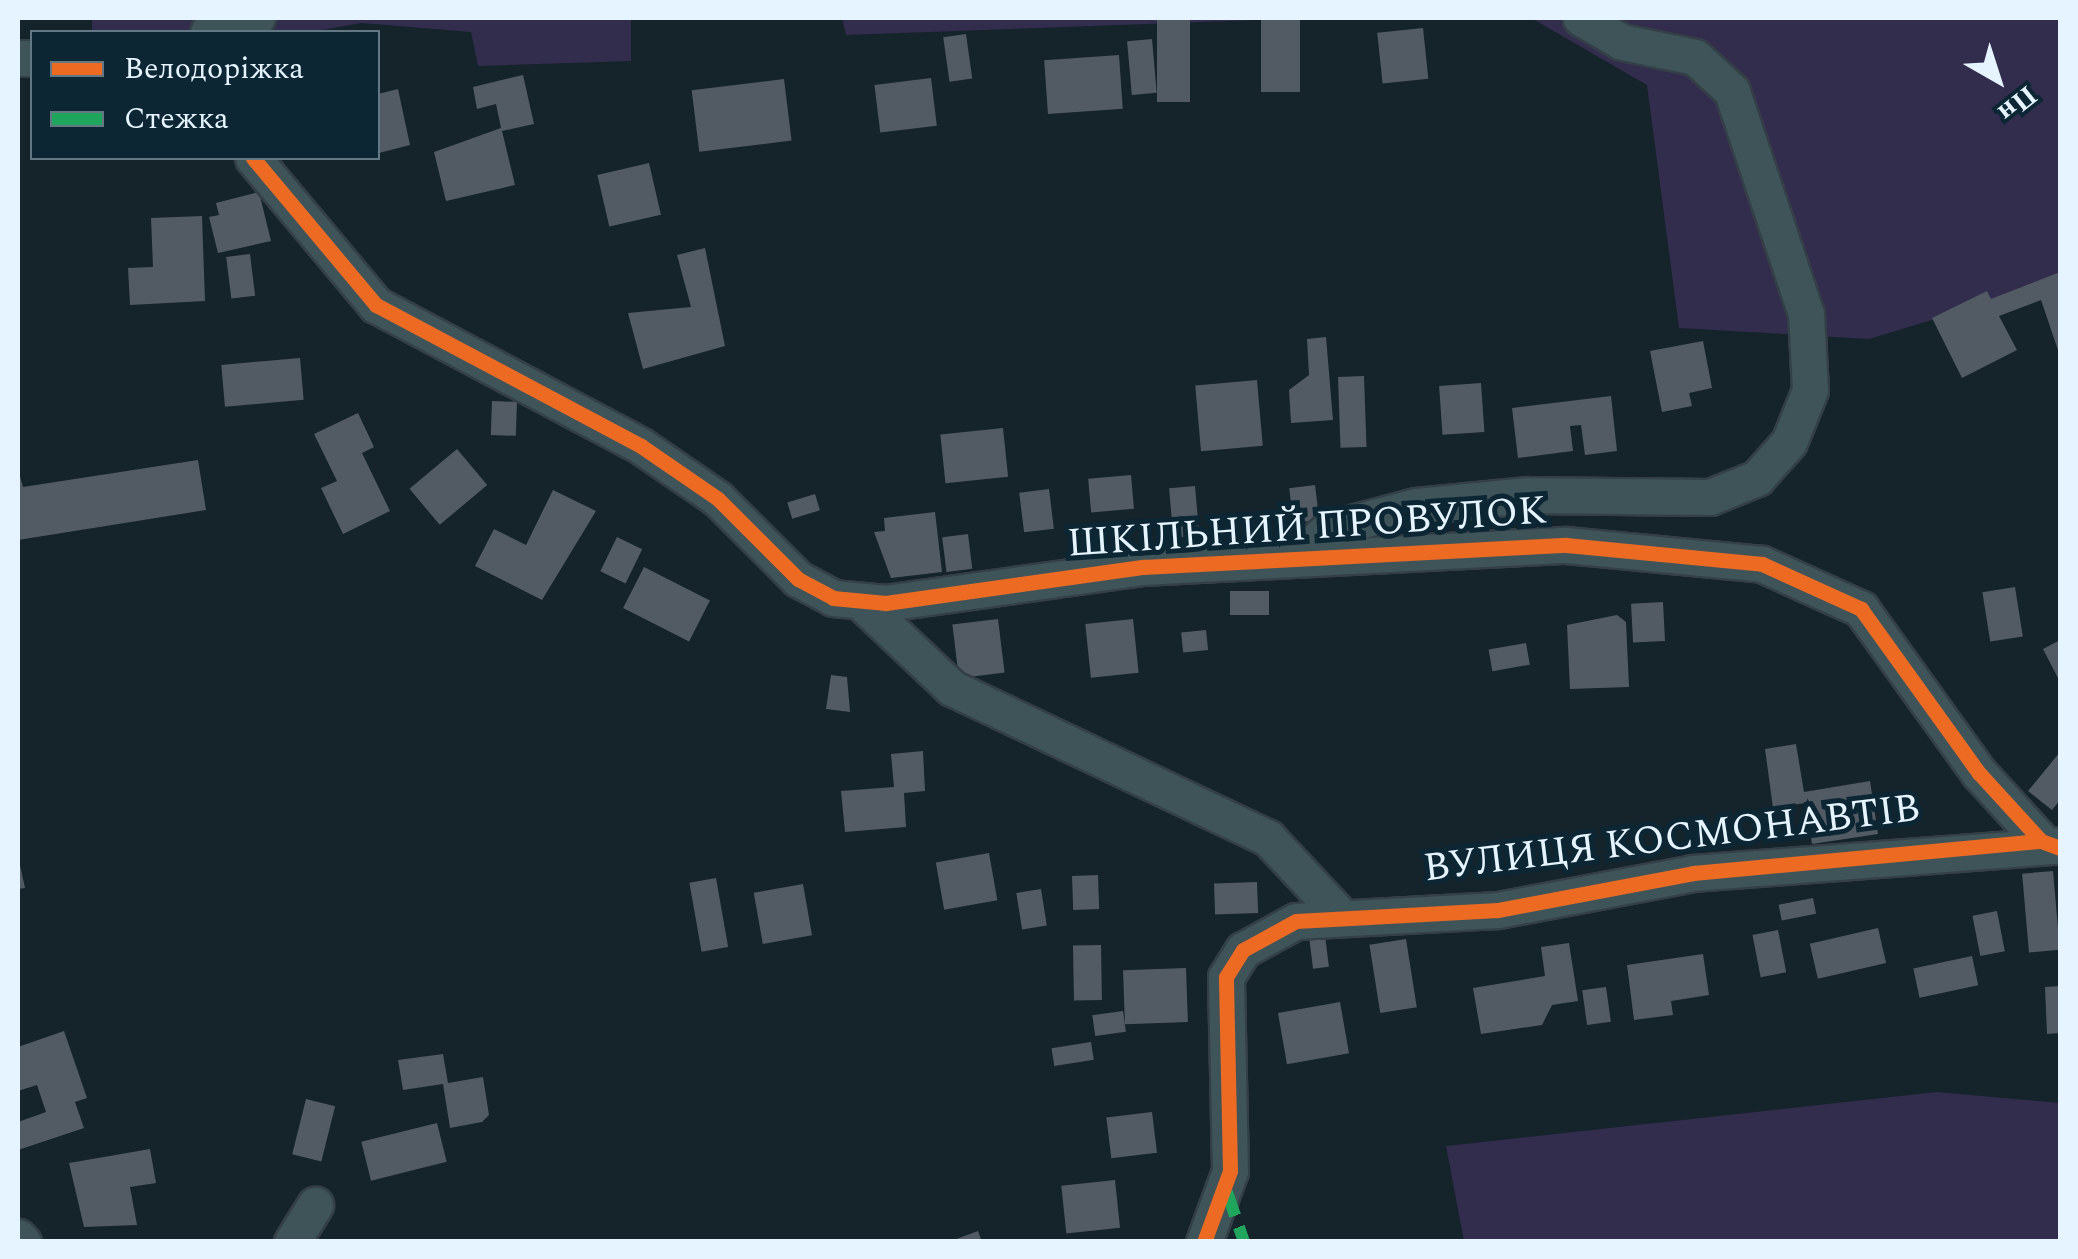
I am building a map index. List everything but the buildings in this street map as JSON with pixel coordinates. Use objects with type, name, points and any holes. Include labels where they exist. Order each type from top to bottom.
[{"type":"street","points":[[1293,559],[1329,530],[1416,506],[1527,495],[1710,497],[1757,478],[1781,455],[1810,390],[1806,314],[1738,103],[1707,64],[1622,42],[1582,18]]},
{"type":"street","points":[[214,30],[250,19]]},
{"type":"street","name":"ШКІЛЬНИЙ ПРОВУЛОК","points":[[255,160],[376,305],[608,425],[718,499],[808,586],[862,603],[1090,572],[1596,545],[1762,564],[1810,579],[1872,621],[1979,773],[2051,844]]},
{"type":"street","points":[[862,603],[952,688],[1268,838],[1341,916]]},
{"type":"street","name":"ВУЛИЦЯ КОСМОНАВТІВ","points":[[1204,1242],[1230,1171],[1229,968],[1243,950],[1296,921],[1498,910],[1694,873],[2051,844]]},
{"type":"street","points":[[292,1242],[314,1205]]},
{"type":"shaded area","points":[[92,18],[631,18],[631,61],[478,66],[471,32],[361,23],[322,30],[92,30]]},
{"type":"shaded area","points":[[842,18],[1314,18],[846,35]]},
{"type":"shaded area","points":[[1531,18],[2060,18],[2060,281],[1869,339],[1679,328],[1647,85]]},
{"type":"shaded area","points":[[1937,1092],[2060,1103],[2060,1241],[1464,1241],[1446,1146]]},
{"type":"marked path","points":[[1227,1192],[1244,1242]]},
{"type":"cycle path","points":[[255,160],[376,305],[641,446],[718,499],[798,579],[833,598],[886,603],[1143,567],[1566,545],[1762,564],[1861,609],[1979,773],[2041,841]]},
{"type":"cycle path","points":[[1204,1242],[1230,1171],[1226,977],[1243,950],[1296,921],[1498,910],[1693,873],[2041,841],[2060,848]]}]
